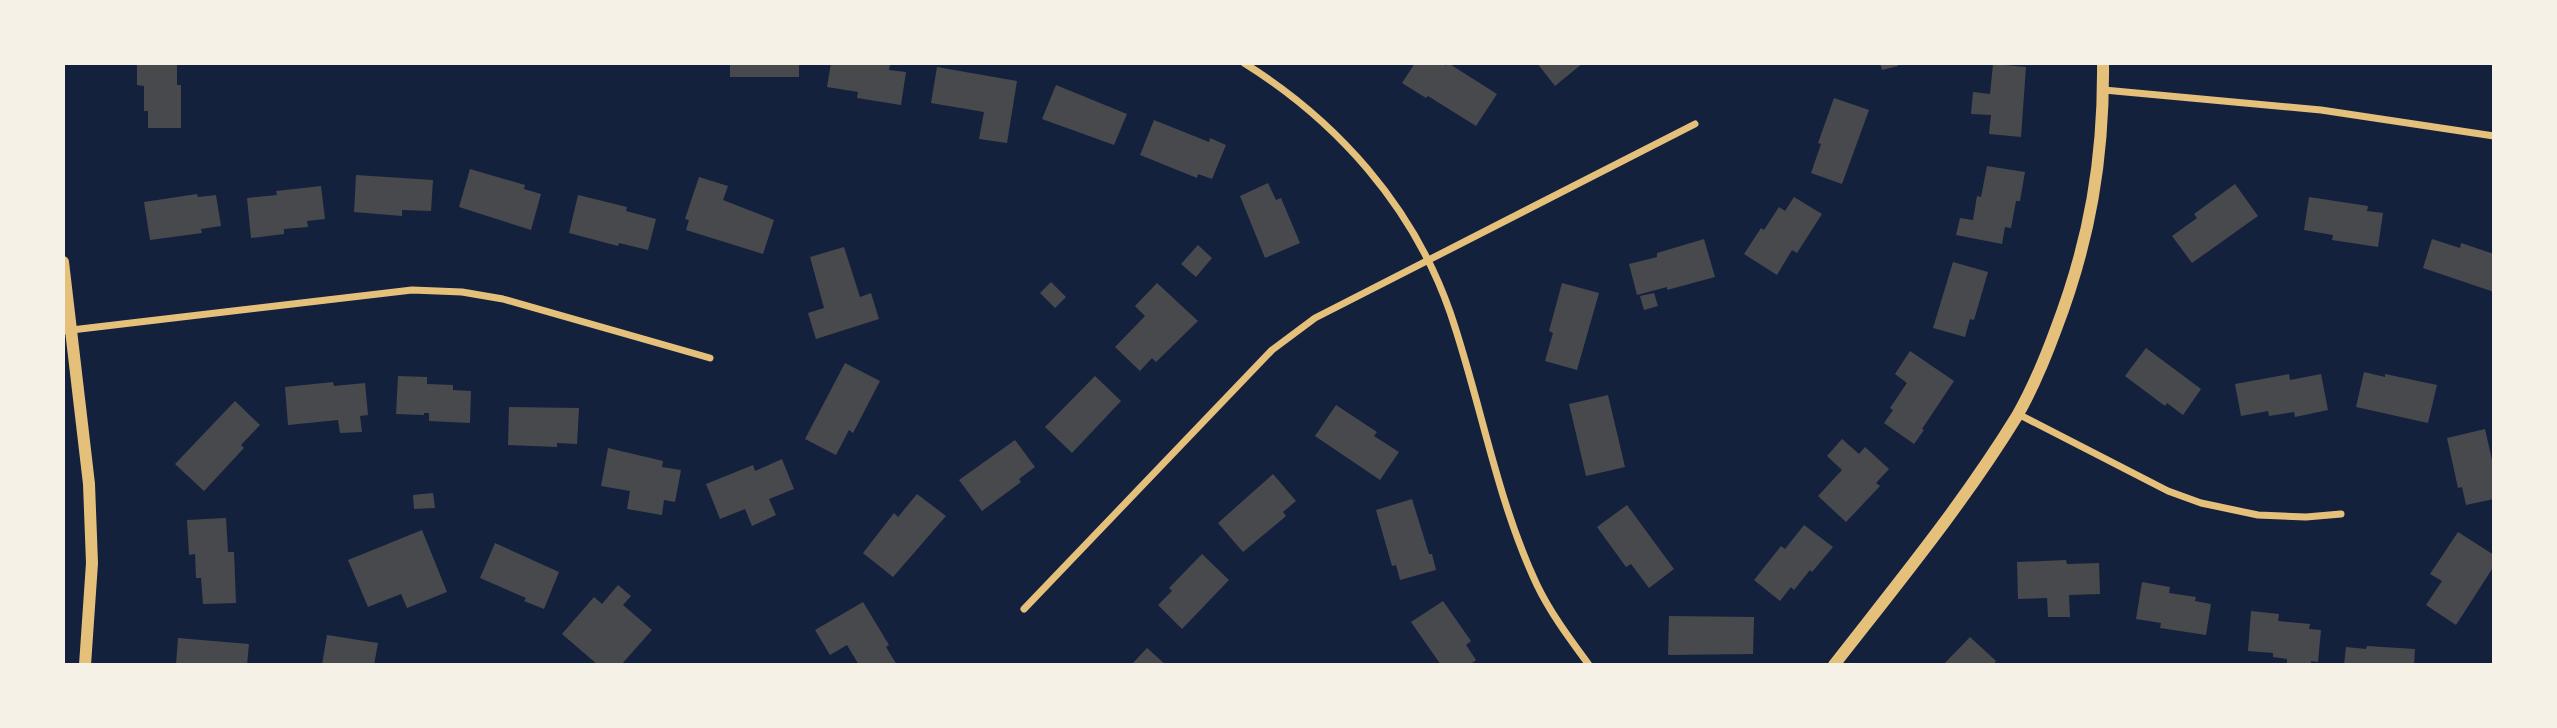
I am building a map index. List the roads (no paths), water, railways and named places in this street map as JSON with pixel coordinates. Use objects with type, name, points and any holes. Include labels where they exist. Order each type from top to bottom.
[{"type":"street","points":[[1244,63],[1276,83],[1320,118],[1361,159],[1399,210],[1428,260],[1450,311],[1513,526],[1537,585],[1560,626],[1589,665]]},
{"type":"street","points":[[1834,665],[1965,497],[2018,414],[2042,366],[2074,281],[2092,211],[2102,131],[2103,63]]},
{"type":"street","points":[[2104,90],[2321,110],[2494,136]]},
{"type":"street","points":[[1024,609],[1272,350],[1315,318],[1695,124]]},
{"type":"street","points":[[63,262],[67,330],[89,484],[92,564],[85,665]]},
{"type":"street","points":[[67,330],[412,290],[462,292],[503,299],[710,358]]},
{"type":"street","points":[[2018,414],[2168,491],[2201,503],[2258,515],[2306,517],[2340,514]]}]
